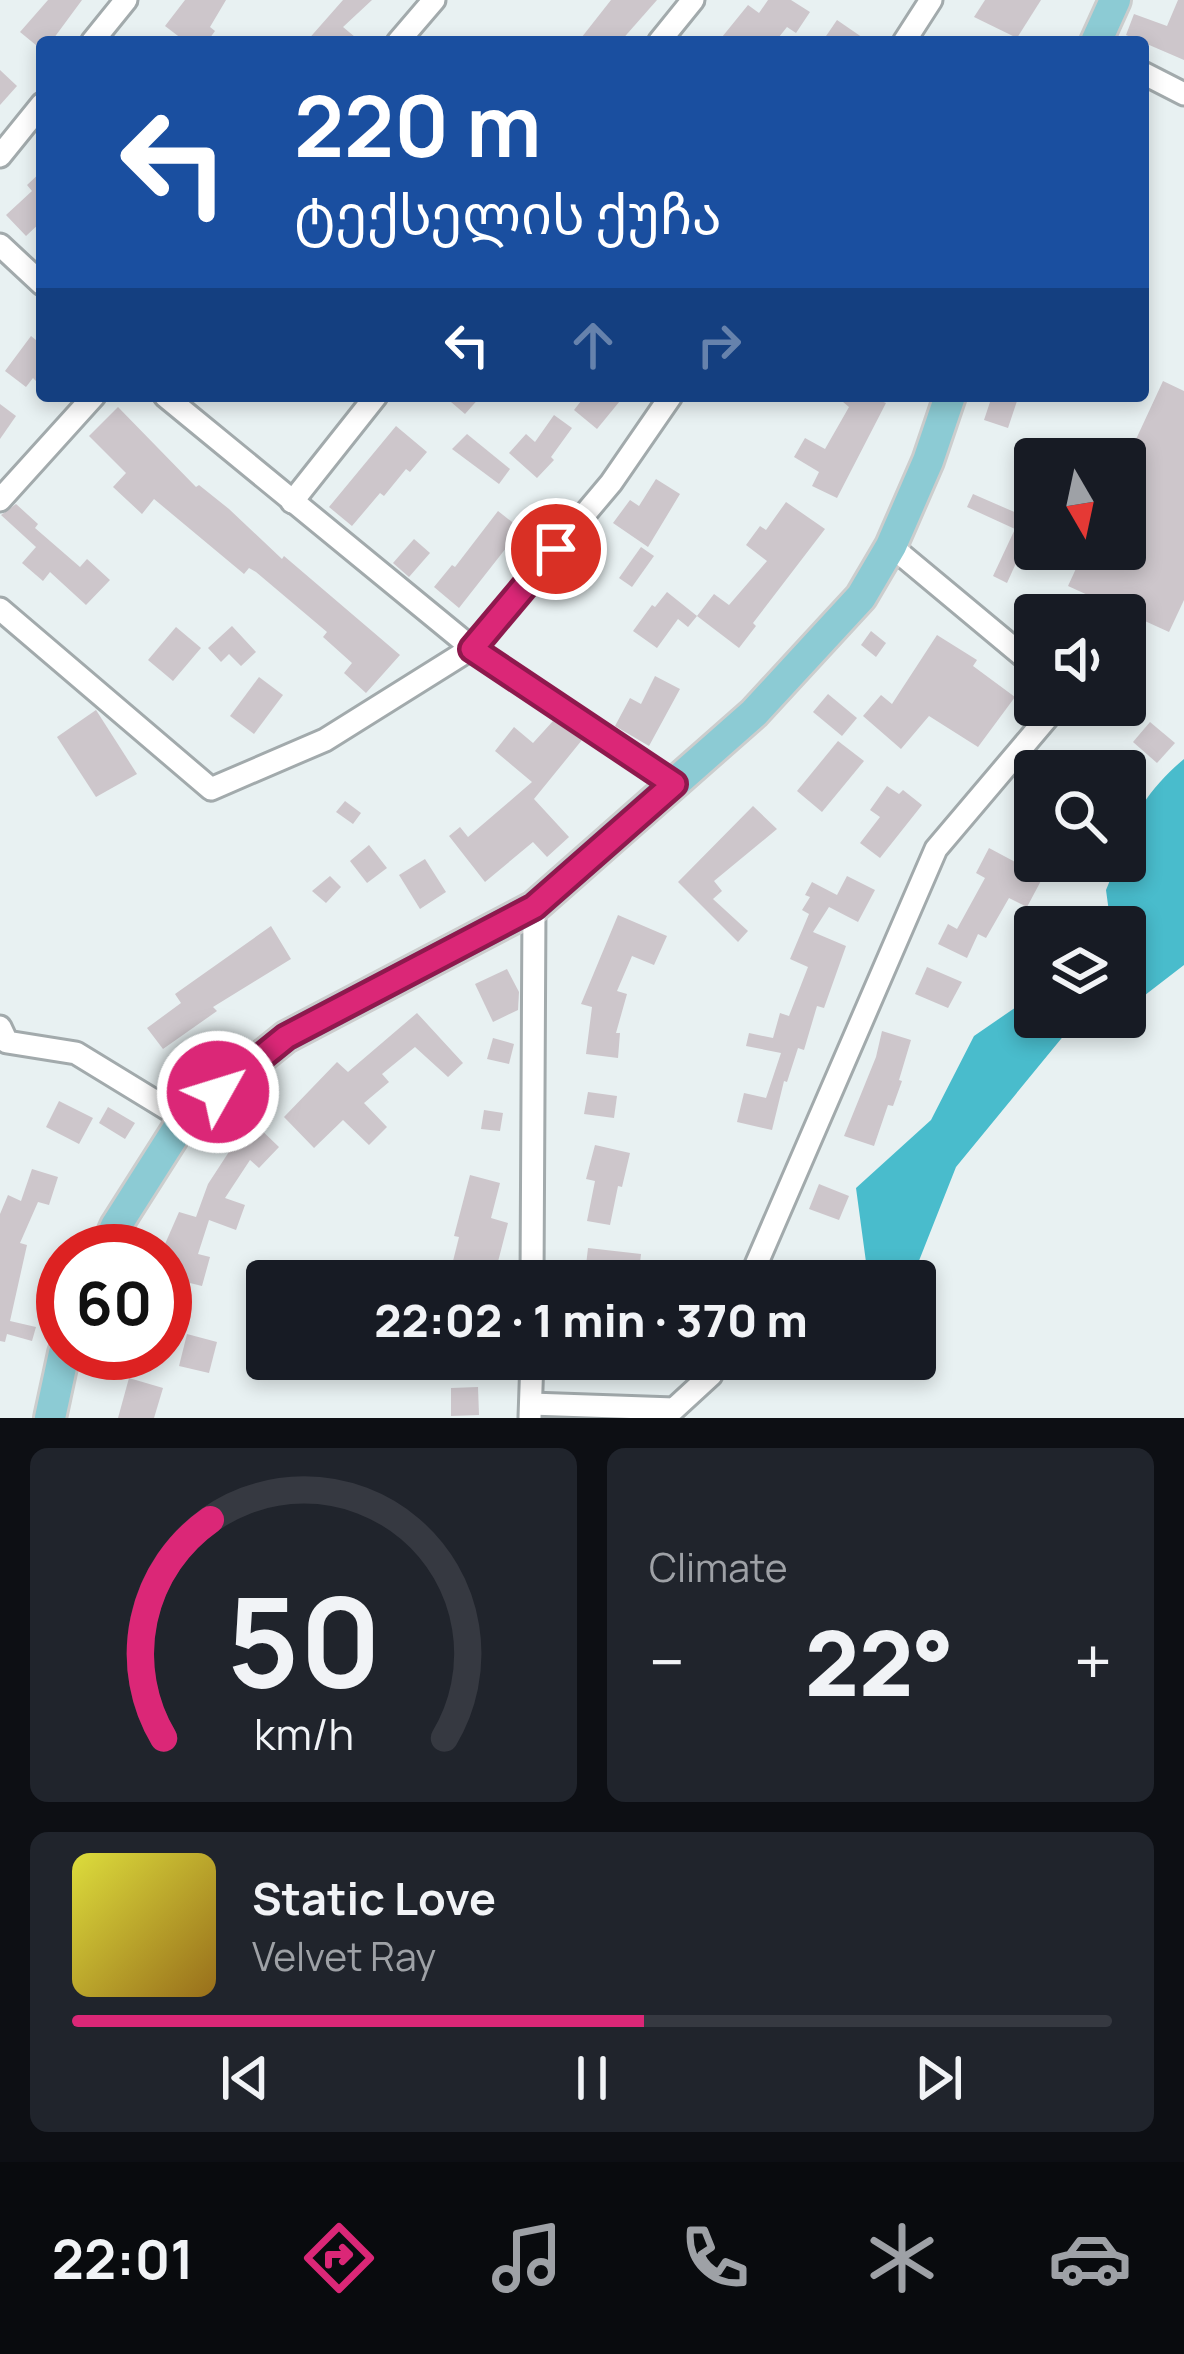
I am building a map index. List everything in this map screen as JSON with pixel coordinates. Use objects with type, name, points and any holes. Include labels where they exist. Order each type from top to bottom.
[{"type":"main road","points":[[1099,36],[1115,0]]},
{"type":"main road","points":[[117,1224],[184,1119],[286,1037],[534,907],[754,712],[861,597],[891,547],[948,402]]},
{"type":"main road","points":[[50,1418],[58,1380]]},
{"type":"street","points":[[97,36],[126,0]]},
{"type":"street","points":[[403,36],[434,0]]},
{"type":"street","points":[[664,36],[693,0]]},
{"type":"street","points":[[908,36],[931,0]]},
{"type":"street","points":[[1149,76],[1184,94]]},
{"type":"street","points":[[0,156],[36,111]]},
{"type":"street","points":[[0,245],[36,278]]},
{"type":"street","points":[[0,500],[89,402]]},
{"type":"street","points":[[172,402],[472,649],[674,784]]},
{"type":"street","points":[[292,502],[371,402]]},
{"type":"street","points":[[0,610],[211,788],[326,740],[472,649],[611,483],[666,402]]},
{"type":"street","points":[[891,547],[1014,649]]},
{"type":"street","points":[[757,1260],[936,849],[1040,726]]},
{"type":"street","points":[[532,1260],[534,907]]},
{"type":"street","points":[[0,1027],[7,1042],[76,1053],[184,1119]]},
{"type":"street","points":[[532,1380],[531,1411],[674,1409],[706,1380]]},
{"type":"shaded area","points":[[1184,759],[1184,965],[1146,994],[1146,906],[1108,906],[1106,890],[1109,882],[1146,882],[1146,800]]},
{"type":"shaded area","points":[[1014,1008],[1014,1038],[1062,1038],[956,1167],[919,1260],[866,1260],[856,1188],[931,1120],[974,1036]]},
{"type":"building","points":[[48,0],[82,0],[55,36],[36,36],[36,45],[20,32]]},
{"type":"building","points":[[185,0],[226,0],[210,27],[215,31],[211,36],[178,36],[165,26]]},
{"type":"building","points":[[343,0],[372,0],[343,27],[354,36],[311,36]]},
{"type":"building","points":[[611,0],[657,0],[625,36],[583,36]]},
{"type":"building","points":[[768,0],[791,0],[810,12],[796,33],[787,27],[780,36],[723,36],[748,5],[759,13]]},
{"type":"building","points":[[985,0],[1041,0],[1018,36],[974,17]]},
{"type":"building","points":[[1178,0],[1184,0],[1184,60],[1149,45],[1149,36],[1126,35],[1134,14],[1167,26]]},
{"type":"building","points":[[837,20],[860,36],[826,36]]},
{"type":"building","points":[[0,70],[17,86],[0,105]]},
{"type":"building","points":[[36,177],[36,227],[26,236],[6,215],[32,191],[27,185]]},
{"type":"building","points":[[31,336],[36,340],[36,381],[33,378],[26,387],[5,371]]},
{"type":"building","points":[[1163,381],[1184,391],[1184,600],[1169,632],[1146,622],[1146,594],[1086,594],[1068,586],[1075,570],[1146,570],[1146,438],[1137,438]]},
{"type":"building","points":[[451,402],[476,402],[465,414]]},
{"type":"building","points":[[580,402],[619,402],[597,429],[574,410]]},
{"type":"building","points":[[843,402],[886,403],[837,498],[812,486],[819,472],[794,457],[805,438],[825,449],[849,407]]},
{"type":"building","points":[[990,402],[1017,402],[1008,428],[984,420]]},
{"type":"building","points":[[0,404],[16,416],[0,439]]},
{"type":"building","points":[[118,407],[196,487],[229,509],[282,559],[284,556],[400,655],[366,693],[344,673],[352,663],[323,637],[327,632],[256,572],[249,568],[244,574],[154,499],[142,514],[113,487],[126,473],[89,436]]},
{"type":"building","points":[[554,415],[572,428],[551,457],[554,460],[537,478],[509,453],[526,434],[535,442]]},
{"type":"building","points":[[396,426],[427,452],[384,496],[380,493],[352,526],[329,507]]},
{"type":"building","points":[[467,434],[510,469],[499,484],[452,449]]},
{"type":"building","points":[[656,479],[680,494],[648,547],[613,523],[630,500],[639,506]]},
{"type":"building","points":[[973,494],[1014,512],[1014,529],[967,507]]},
{"type":"building","points":[[786,502],[825,529],[739,648],[697,616],[714,594],[729,605],[767,561],[746,545],[760,526],[766,530]]},
{"type":"building","points":[[16,504],[38,524],[35,528],[80,567],[87,559],[110,580],[86,605],[50,572],[43,581],[22,563],[36,547],[1,515]]},
{"type":"building","points":[[498,511],[521,529],[459,608],[434,587]]},
{"type":"building","points":[[1014,531],[1014,568],[1007,583],[993,576]]},
{"type":"building","points":[[414,539],[430,553],[409,577],[393,563]]},
{"type":"building","points":[[641,547],[654,556],[632,587],[619,578]]},
{"type":"building","points":[[667,592],[697,616],[688,627],[678,619],[657,648],[633,631]]},
{"type":"building","points":[[232,626],[256,652],[241,666],[229,654],[221,662],[208,648]]},
{"type":"building","points":[[176,627],[201,648],[173,681],[148,660]]},
{"type":"building","points":[[871,631],[886,643],[876,657],[861,645]]},
{"type":"building","points":[[937,635],[977,660],[973,666],[1014,696],[978,747],[929,716],[901,749],[863,716],[881,695],[892,704]]},
{"type":"building","points":[[655,676],[680,689],[649,746],[615,726],[630,698],[641,704]]},
{"type":"building","points":[[259,677],[283,695],[254,734],[230,716]]},
{"type":"building","points":[[828,694],[857,718],[842,736],[813,712]]},
{"type":"building","points":[[96,710],[137,774],[96,797],[57,737]]},
{"type":"building","points":[[553,721],[582,740],[534,799],[569,837],[547,857],[533,842],[485,882],[449,836],[460,827],[468,837],[532,782],[495,751],[514,727],[533,743]]},
{"type":"building","points":[[1150,722],[1175,743],[1157,763],[1133,742]]},
{"type":"building","points":[[838,741],[864,761],[822,812],[797,791]]},
{"type":"building","points":[[887,786],[899,794],[903,790],[922,805],[880,858],[860,843],[880,817],[870,810]]},
{"type":"building","points":[[345,801],[361,813],[353,824],[336,812]]},
{"type":"building","points":[[753,806],[777,829],[714,881],[722,891],[713,899],[748,931],[738,942],[678,882]]},
{"type":"building","points":[[369,845],[387,868],[367,883],[350,861]]},
{"type":"building","points":[[989,848],[1014,861],[1014,882],[1040,882],[1028,906],[1009,898],[986,938],[978,934],[967,958],[938,944],[948,924],[957,929],[985,878],[976,873]]},
{"type":"building","points":[[425,859],[446,892],[420,909],[399,875]]},
{"type":"building","points":[[330,876],[341,887],[326,903],[312,891]]},
{"type":"building","points":[[847,876],[875,890],[858,922],[829,907],[813,932],[846,946],[824,1008],[817,1006],[804,1050],[798,1048],[784,1081],[772,1130],[737,1122],[744,1093],[766,1098],[781,1053],[746,1046],[749,1033],[773,1038],[780,1013],[789,1016],[808,967],[790,959],[809,914],[802,910],[810,897],[805,895],[812,882],[837,895]]},
{"type":"building","points":[[618,915],[667,936],[654,965],[632,956],[617,991],[627,994],[616,1033],[620,1033],[618,1058],[586,1054],[592,1007],[581,1004]]},
{"type":"building","points":[[271,926],[291,959],[213,1007],[217,1011],[163,1049],[147,1028],[181,1003],[175,994]]},
{"type":"building","points":[[927,967],[962,982],[948,1008],[915,994]]},
{"type":"building","points":[[507,969],[519,992],[518,1010],[493,1022],[475,984]]},
{"type":"building","points":[[417,1013],[463,1063],[448,1077],[415,1047],[382,1074],[389,1082],[364,1103],[387,1127],[369,1145],[343,1120],[314,1148],[284,1117],[337,1062],[348,1072]]},
{"type":"building","points":[[882,1031],[911,1040],[902,1081],[874,1146],[844,1136]]},
{"type":"building","points":[[493,1038],[514,1044],[509,1064],[487,1059]]},
{"type":"building","points":[[588,1092],[617,1096],[614,1118],[584,1114]]},
{"type":"building","points":[[59,1101],[93,1118],[79,1144],[46,1127]]},
{"type":"building","points":[[108,1107],[135,1123],[125,1139],[99,1123]]},
{"type":"building","points":[[484,1110],[503,1113],[500,1131],[481,1129]]},
{"type":"building","points":[[254,1123],[279,1147],[259,1168],[250,1160],[225,1198],[245,1205],[236,1230],[209,1220],[198,1254],[210,1257],[202,1286],[192,1284],[192,1224],[174,1224],[179,1212],[196,1217],[208,1184]]},
{"type":"building","points":[[595,1145],[630,1153],[610,1225],[587,1221],[595,1181],[586,1179]]},
{"type":"building","points":[[32,1169],[58,1177],[49,1205],[38,1202],[20,1243],[27,1245],[10,1321],[36,1327],[32,1341],[7,1334],[5,1342],[0,1341],[0,1214],[8,1195],[21,1201]]},
{"type":"building","points":[[470,1175],[500,1183],[491,1218],[508,1223],[498,1260],[453,1260],[459,1237],[454,1236]]},
{"type":"building","points":[[819,1184],[849,1196],[839,1220],[809,1209]]},
{"type":"building","points":[[588,1248],[641,1254],[640,1260],[587,1260]]},
{"type":"building","points":[[192,1335],[217,1342],[209,1373],[192,1369]]},
{"type":"building","points":[[128,1380],[163,1388],[154,1418],[118,1418]]},
{"type":"building","points":[[478,1387],[479,1415],[451,1416],[451,1388]]},
{"type":"route","points":[[218,1092],[286,1037],[534,907],[674,784],[472,649],[556,549]]}]
